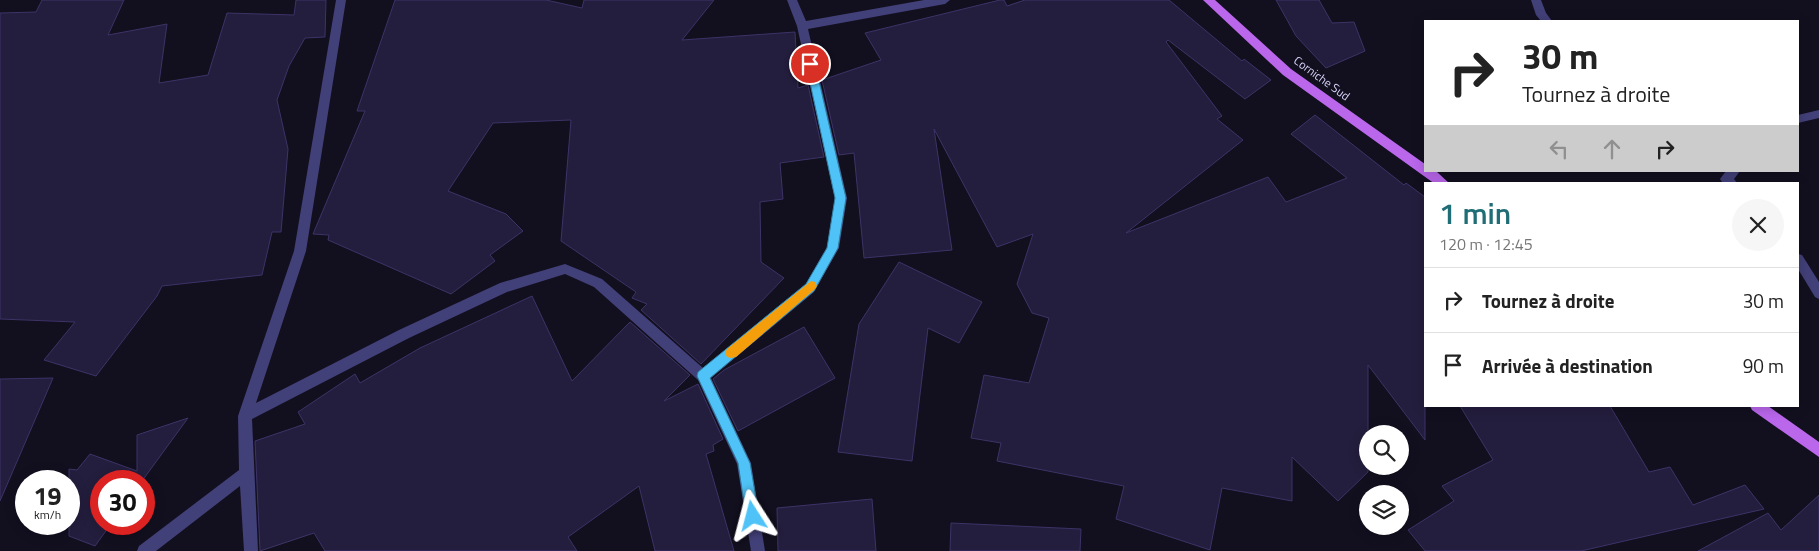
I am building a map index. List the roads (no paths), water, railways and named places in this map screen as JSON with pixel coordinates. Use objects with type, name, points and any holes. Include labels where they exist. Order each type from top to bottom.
[{"type":"main road","name":"Corniche Sud","points":[[1208,0],[1286,72],[1424,170]]},
{"type":"main road","name":"Corniche Sud","points":[[1427,172],[1441,182]]},
{"type":"main road","points":[[1758,407],[1819,450]]},
{"type":"street","points":[[251,551],[245,416],[300,251],[341,0]]},
{"type":"street","points":[[703,376],[810,288],[833,248],[841,198],[802,26],[792,0]]},
{"type":"street","points":[[802,26],[945,0]]},
{"type":"street","points":[[1536,0],[1540,16],[1546,20]]},
{"type":"street","points":[[1799,119],[1819,114]]},
{"type":"street","points":[[1799,261],[1819,292]]},
{"type":"street","points":[[245,416],[404,334],[504,287],[565,269],[598,283],[703,376],[744,463],[758,551]]},
{"type":"street","points":[[144,551],[246,472]]}]
